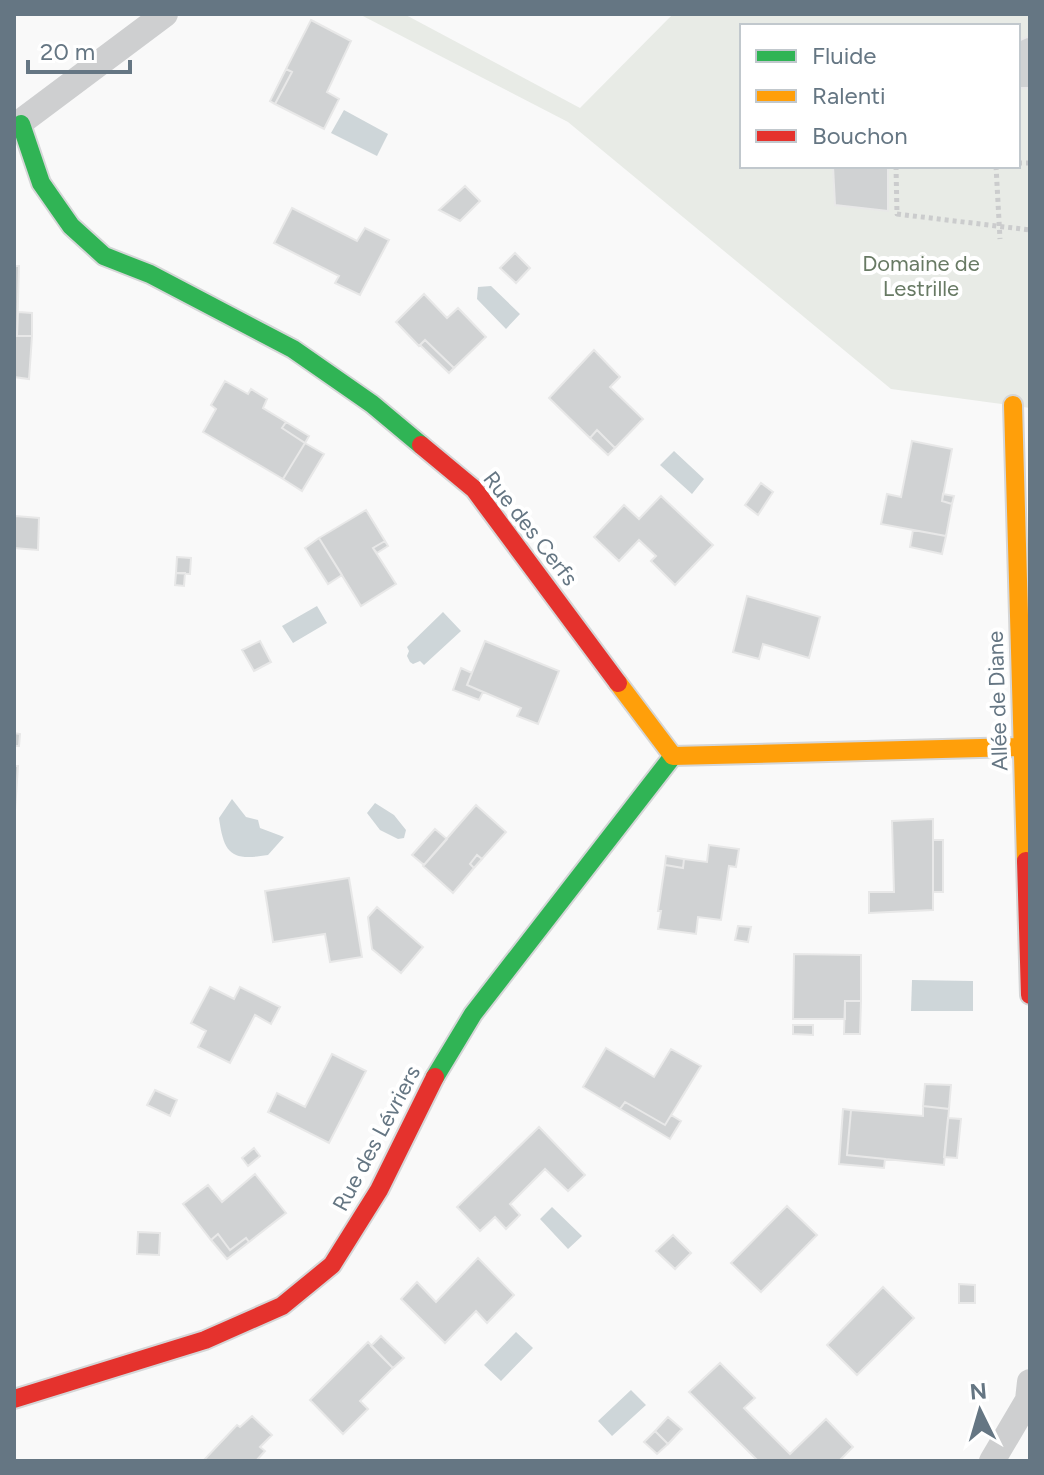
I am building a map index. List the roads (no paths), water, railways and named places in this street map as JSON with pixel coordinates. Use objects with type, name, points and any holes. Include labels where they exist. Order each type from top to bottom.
[{"type":"street","points":[[17,126],[165,14]]},
{"type":"street","name":"Rue des Cerfs","points":[[17,126],[41,183],[71,226],[104,256],[150,274],[293,349],[372,404],[474,489],[673,756]]},
{"type":"street","name":"Allée de Diane","points":[[1013,405],[1030,995]]},
{"type":"street","points":[[673,756],[1022,747]]},
{"type":"street","name":"Rue des Lévriers","points":[[14,1399],[205,1340],[282,1306],[332,1265],[379,1190],[435,1077],[473,1014],[673,756]]},
{"type":"street","points":[[992,1461],[1028,1400],[1030,1382]]},
{"type":"park label","name":"Domaine de Lestrille","points":[[921,276]]}]
